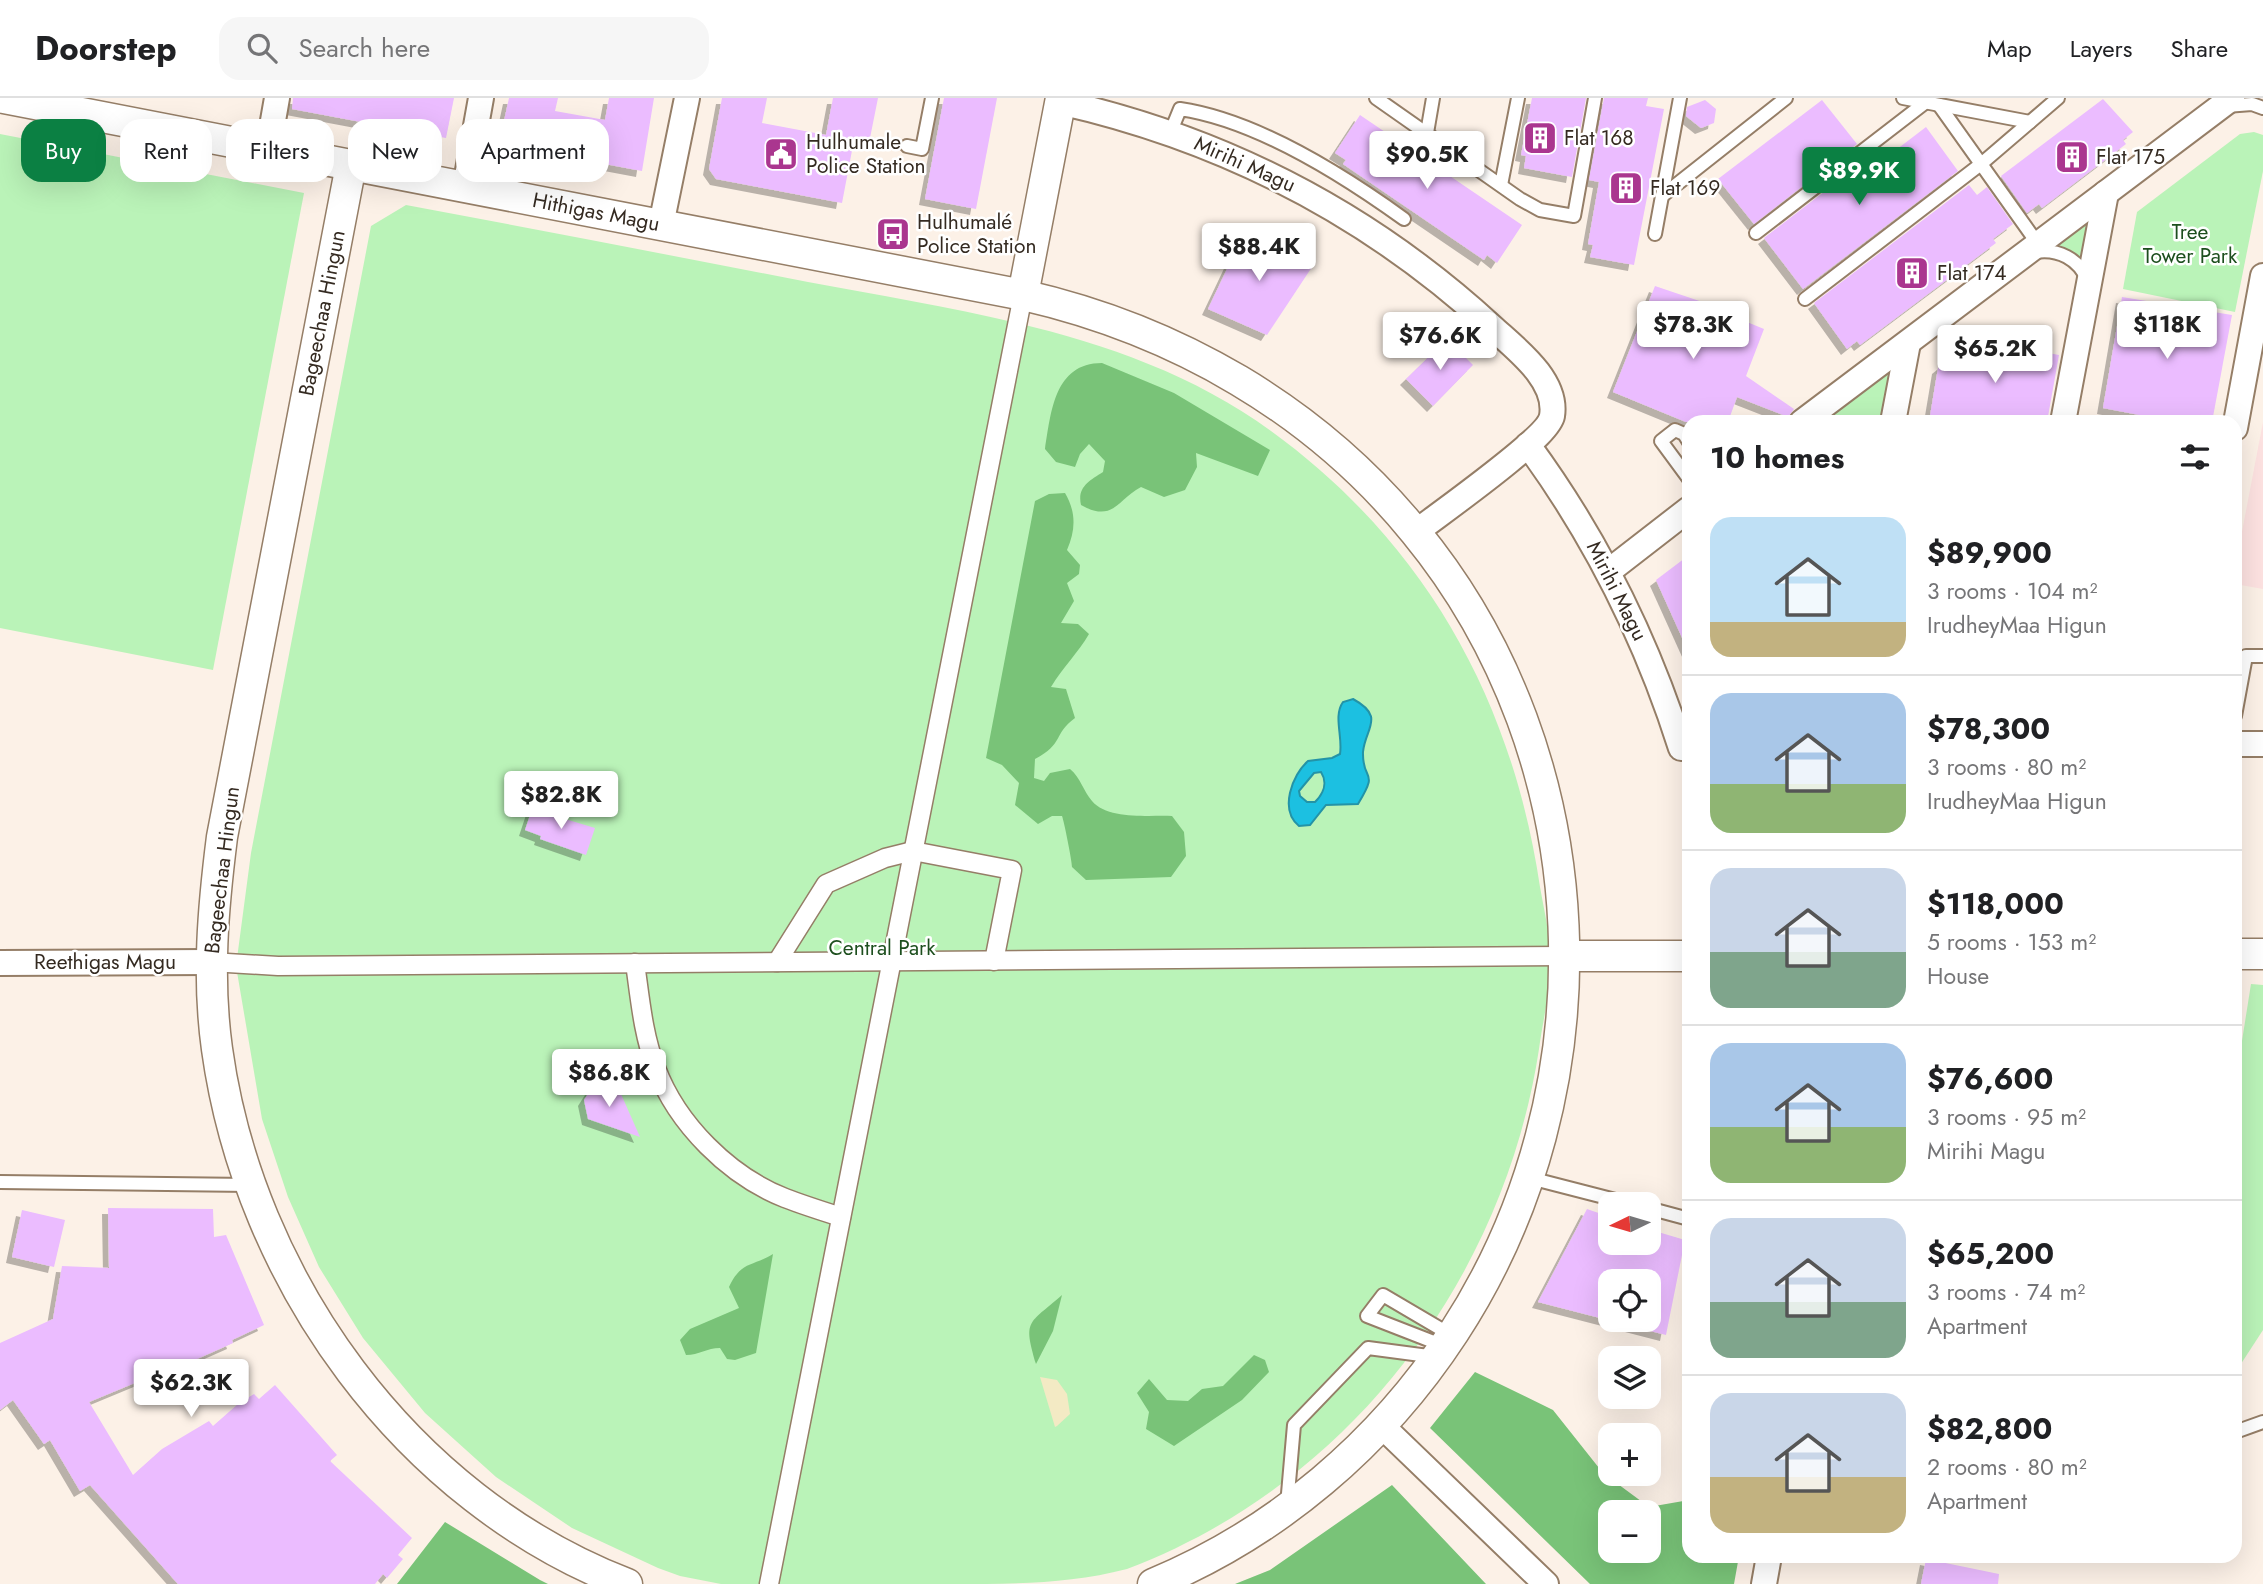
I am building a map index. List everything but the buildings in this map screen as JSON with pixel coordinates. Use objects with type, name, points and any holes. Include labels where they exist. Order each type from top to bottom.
[{"type":"street","name":"Hithigas Magu","points":[[4,98],[48,102],[226,140]]},
{"type":"street","points":[[273,119],[277,98]]},
{"type":"street","points":[[465,187],[481,98]]},
{"type":"street","points":[[661,225],[687,98]]},
{"type":"street","points":[[769,1584],[1060,100]]},
{"type":"street","name":"Mirihi Magu","points":[[1060,100],[1171,131],[1262,169],[1341,211],[1385,239],[1466,303],[1504,338],[1548,388],[1552,402],[1550,424],[1528,445],[1416,532]]},
{"type":"street","points":[[1811,415],[2226,103]]},
{"type":"street","name":"Bageechaa Hingun","points":[[348,181],[222,837],[212,919],[211,962],[220,1070],[250,1185],[269,1234],[313,1316],[339,1355],[402,1431],[467,1490],[524,1530],[574,1559],[627,1584]]},
{"type":"street","name":"Hithigas Magu","points":[[439,182],[1023,295]]},
{"type":"street","points":[[2064,415],[2106,193]]},
{"type":"street","points":[[2237,415],[2263,276]]},
{"type":"street","points":[[1023,295],[1105,317],[1149,334],[1231,375],[1270,399],[1343,457],[1416,532],[1485,638],[1523,723],[1538,767],[1558,858],[1566,956],[1561,1043],[1554,1088],[1530,1178],[1494,1264],[1444,1346],[1360,1448],[1287,1509],[1209,1558],[1153,1584]]},
{"type":"street","points":[[1894,415],[1908,343]]},
{"type":"street","name":"Mirihi Magu","points":[[1528,445],[1578,516],[1609,571],[1643,642],[1682,740]]},
{"type":"street","points":[[1609,571],[1682,514]]},
{"type":"street","points":[[2242,744],[2263,744]]},
{"type":"street","points":[[777,962],[826,884],[886,858],[913,851],[1012,870],[994,961]]},
{"type":"street","points":[[2242,954],[2263,954]]},
{"type":"street","points":[[211,962],[278,966],[1682,956]]},
{"type":"street","name":"Reethigas Magu","points":[[0,963],[211,962]]},
{"type":"street","points":[[635,963],[645,1029],[656,1068],[686,1121],[706,1144],[756,1182],[782,1198],[841,1217]]},
{"type":"street","points":[[1381,1425],[1546,1584]]},
{"type":"street","points":[[1764,1584],[1768,1563]]},
{"type":"lane","points":[[907,146],[922,149],[932,98]]},
{"type":"lane","points":[[1376,98],[1540,210],[1574,216],[1595,98]]},
{"type":"lane","points":[[1427,133],[1433,98]]},
{"type":"lane","points":[[1501,185],[1518,98]]},
{"type":"lane","points":[[1655,234],[1679,98]]},
{"type":"lane","points":[[1662,196],[1786,98]]},
{"type":"lane","points":[[1903,98],[2030,122]]},
{"type":"lane","points":[[1805,299],[1981,164],[2058,98]]},
{"type":"lane","points":[[1932,103],[1981,164],[2038,244]]},
{"type":"lane","points":[[1756,233],[1932,103]]},
{"type":"lane","points":[[2226,103],[2263,108]]},
{"type":"lane","points":[[1171,131],[1180,109],[1207,113],[1312,160],[1367,192],[1404,219]]},
{"type":"lane","points":[[2018,260],[2038,251],[2060,253],[2078,265],[2089,285]]},
{"type":"lane","points":[[1682,433],[1675,430],[1661,441],[1682,470]]},
{"type":"lane","points":[[2242,678],[2246,656],[2263,656]]},
{"type":"lane","points":[[1530,1178],[1598,1196]]},
{"type":"lane","points":[[0,1182],[250,1185]]},
{"type":"lane","points":[[1661,1212],[1682,1217]]},
{"type":"lane","points":[[1383,1295],[1425,1320],[1444,1346],[1367,1316],[1383,1295]]},
{"type":"lane","points":[[1386,1324],[1399,1304]]},
{"type":"lane","points":[[1415,1335],[1425,1320]]},
{"type":"lane","points":[[1287,1509],[1294,1425],[1368,1348],[1444,1346]]},
{"type":"lane","points":[[2242,1430],[2263,1422]]},
{"type":"shaded area","points":[[2263,422],[2263,589],[2242,585],[2242,532]]},
{"type":"green space","name":"Tree Tower Park","points":[[2254,132],[2263,135],[2263,171],[2235,312],[2123,289],[2137,212],[2240,134]]},
{"type":"green space","points":[[0,134],[21,138],[21,182],[106,182],[106,155],[120,157],[120,182],[212,182],[212,175],[226,178],[226,182],[247,182],[304,193],[213,670],[0,628]]},
{"type":"green space","points":[[2106,193],[2083,271],[2045,251]]},
{"type":"green space","name":"Central Park","points":[[406,205],[989,316],[1107,349],[1164,371],[1219,398],[1271,431],[1326,475],[1374,523],[1416,575],[1453,630],[1483,690],[1508,752],[1527,818],[1549,937],[1549,989],[1520,1134],[1491,1216],[1452,1293],[1403,1364],[1346,1428],[1280,1485],[1207,1532],[1127,1569],[1041,1582],[721,1584],[680,1576],[572,1528],[496,1477],[425,1413],[363,1338],[319,1267],[288,1197],[262,1119],[236,966],[251,853],[371,226]]},
{"type":"green space","points":[[1908,343],[1894,415],[1824,415]]},
{"type":"green space","points":[[1102,363],[1174,393],[1270,450],[1258,476],[1196,453],[1197,467],[1185,490],[1164,497],[1141,487],[1108,511],[1100,512],[1081,505],[1083,489],[1103,472],[1105,461],[1089,444],[1080,454],[1075,467],[1056,462],[1045,449],[1053,406],[1064,381],[1074,371],[1086,365]]},
{"type":"green space","points":[[1065,493],[1074,521],[1067,550],[1080,565],[1079,574],[1067,583],[1074,601],[1061,623],[1078,624],[1089,634],[1051,687],[1066,689],[1075,718],[1055,744],[1035,759],[1034,778],[1044,781],[1050,773],[1070,769],[1099,807],[1118,814],[1172,816],[1184,832],[1186,856],[1171,877],[1086,880],[1072,867],[1062,816],[1052,816],[1038,824],[1015,805],[1019,783],[1002,765],[986,758],[1035,501],[1049,494]]},
{"type":"green space","points":[[2251,984],[2263,985],[2263,1330],[2242,1362],[2242,1041]]},
{"type":"green space","points":[[773,1254],[756,1353],[735,1360],[727,1359],[720,1348],[686,1355],[680,1340],[690,1329],[739,1308],[729,1287],[733,1279],[743,1269]]},
{"type":"green space","points":[[1062,1295],[1053,1331],[1036,1364],[1030,1338],[1031,1324]]},
{"type":"green space","points":[[1254,1355],[1265,1360],[1269,1372],[1242,1400],[1174,1446],[1146,1429],[1149,1412],[1137,1393],[1149,1379],[1167,1400],[1188,1401],[1202,1389],[1223,1386]]},
{"type":"green space","points":[[1475,1372],[1553,1410],[1598,1467],[1598,1486],[1621,1486],[1640,1500],[1598,1500],[1598,1563],[1661,1563],[1661,1505],[1682,1501],[1682,1563],[1738,1563],[1734,1584],[1590,1584],[1430,1428]]},
{"type":"green space","points":[[1392,1485],[1486,1584],[1235,1584],[1270,1570]]},
{"type":"green space","points":[[445,1522],[540,1580],[548,1584],[397,1584]]},
{"type":"sand","points":[[1040,1377],[1057,1380],[1067,1394],[1070,1414],[1055,1427]]},
{"type":"water","points":[[1353,699],[1363,705],[1371,717],[1363,752],[1368,785],[1358,804],[1326,805],[1310,825],[1299,826],[1290,811],[1293,783],[1308,761],[1332,758],[1340,754],[1338,720],[1343,702]],"holes":[[[1321,772],[1324,788],[1320,795],[1315,802],[1307,802],[1300,796],[1299,791],[1314,773]]]},
{"type":"place","name":"Flat 168","points":[[1540,138]]},
{"type":"place","name":"Hulhumale Police Station","points":[[781,154]]},
{"type":"place","name":"Flat 175","points":[[2072,157]]},
{"type":"place","name":"Flat 169","points":[[1626,188]]},
{"type":"place","name":"Hulhumalé Police Station","points":[[893,234]]},
{"type":"place","name":"Flat 174","points":[[1912,273]]}]
